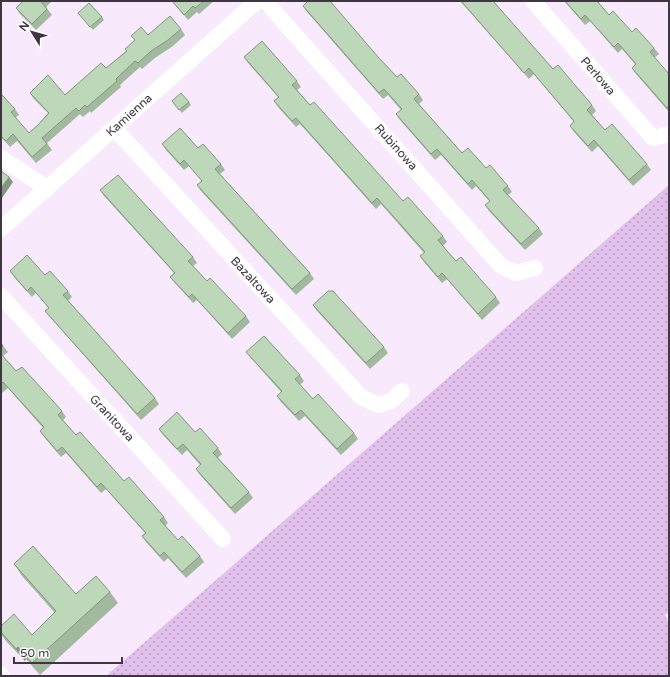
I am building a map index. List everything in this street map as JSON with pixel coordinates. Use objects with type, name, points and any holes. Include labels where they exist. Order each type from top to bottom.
[{"type":"street","name":"Kamienna","points":[[1,229],[257,1]]},
{"type":"street","name":"Rubinowa","points":[[267,1],[273,10],[501,266],[516,273],[535,268]]},
{"type":"street","name":"Perłowa","points":[[533,1],[653,138],[669,134]]},
{"type":"street","name":"Bazaltowa","points":[[114,128],[360,397],[378,405],[391,401],[402,391]]},
{"type":"street","points":[[1,158],[39,183],[45,190]]},
{"type":"street","name":"Granitowa","points":[[1,296],[223,539]]},
{"type":"shaded area","points":[[669,185],[669,612],[665,615],[669,624],[669,676],[106,676]]},
{"type":"building","points":[[23,1],[42,1],[41,2],[47,9],[32,24],[16,8]]},
{"type":"building","points":[[172,1],[204,1],[195,8],[193,6],[184,15]]},
{"type":"building","points":[[308,1],[330,1],[397,77],[401,74],[419,94],[414,99],[462,153],[468,148],[486,168],[490,165],[508,186],[503,190],[539,228],[521,244],[485,205],[490,201],[472,180],[468,184],[437,149],[431,154],[396,114],[402,109],[384,89],[379,93],[303,6]]},
{"type":"building","points":[[461,1],[493,1],[553,69],[558,65],[592,105],[587,110],[605,130],[612,124],[647,164],[629,180],[594,140],[588,146],[570,126],[574,121],[529,68],[524,73]]},
{"type":"building","points":[[565,1],[597,1],[609,15],[613,11],[632,32],[636,28],[654,48],[650,52],[669,74],[669,105],[667,108],[632,68],[636,64],[618,43],[614,47],[585,15],[581,19]]},
{"type":"building","points":[[89,3],[102,17],[90,27],[78,13]]},
{"type":"building","points":[[170,16],[181,29],[151,51],[138,63],[135,61],[116,79],[117,81],[87,107],[85,105],[79,111],[76,108],[42,138],[47,144],[32,157],[13,134],[6,141],[1,136],[1,95],[15,109],[11,112],[29,133],[49,113],[30,93],[48,75],[65,95],[101,63],[106,68],[127,51],[125,49],[135,40],[131,36],[141,27],[148,35]]},
{"type":"building","points":[[262,41],[297,81],[292,85],[310,105],[314,102],[403,201],[408,197],[443,236],[438,240],[447,251],[456,261],[461,257],[496,297],[478,314],[442,273],[438,277],[420,256],[425,252],[377,198],[372,203],[296,118],[292,121],[274,101],[279,97],[244,57]]},
{"type":"building","points":[[181,93],[189,102],[179,110],[172,101]]},
{"type":"building","points":[[180,128],[198,148],[203,144],[221,164],[215,169],[310,273],[292,289],[197,185],[202,181],[184,160],[180,164],[162,144]]},
{"type":"building","points":[[1,171],[9,177],[1,188]]},
{"type":"building","points":[[118,175],[193,257],[188,261],[207,281],[210,278],[246,316],[228,333],[192,294],[189,297],[170,277],[175,273],[100,190]]},
{"type":"building","points":[[27,255],[45,275],[50,271],[68,291],[63,295],[155,398],[137,414],[45,311],[49,308],[31,287],[27,291],[10,271]]},
{"type":"building","points":[[328,291],[333,291],[384,347],[366,363],[313,305]]},
{"type":"building","points":[[264,336],[300,375],[295,379],[313,399],[318,394],[354,433],[337,449],[301,410],[295,415],[277,396],[282,391],[246,352]]},
{"type":"building","points":[[1,354],[16,371],[22,367],[62,411],[58,415],[76,435],[80,432],[124,481],[129,477],[164,517],[160,520],[178,540],[182,536],[200,556],[182,572],[164,552],[160,556],[142,536],[146,533],[101,483],[97,487],[62,447],[57,451],[40,431],[44,427],[3,382],[1,384]]},
{"type":"building","points":[[177,412],[195,432],[200,428],[218,448],[213,453],[249,492],[231,508],[196,469],[201,464],[183,444],[177,449],[159,429]]},
{"type":"building","points":[[33,546],[76,594],[96,576],[110,592],[32,663],[18,647],[16,649],[1,632],[1,626],[14,614],[32,635],[56,611],[14,564]]}]
